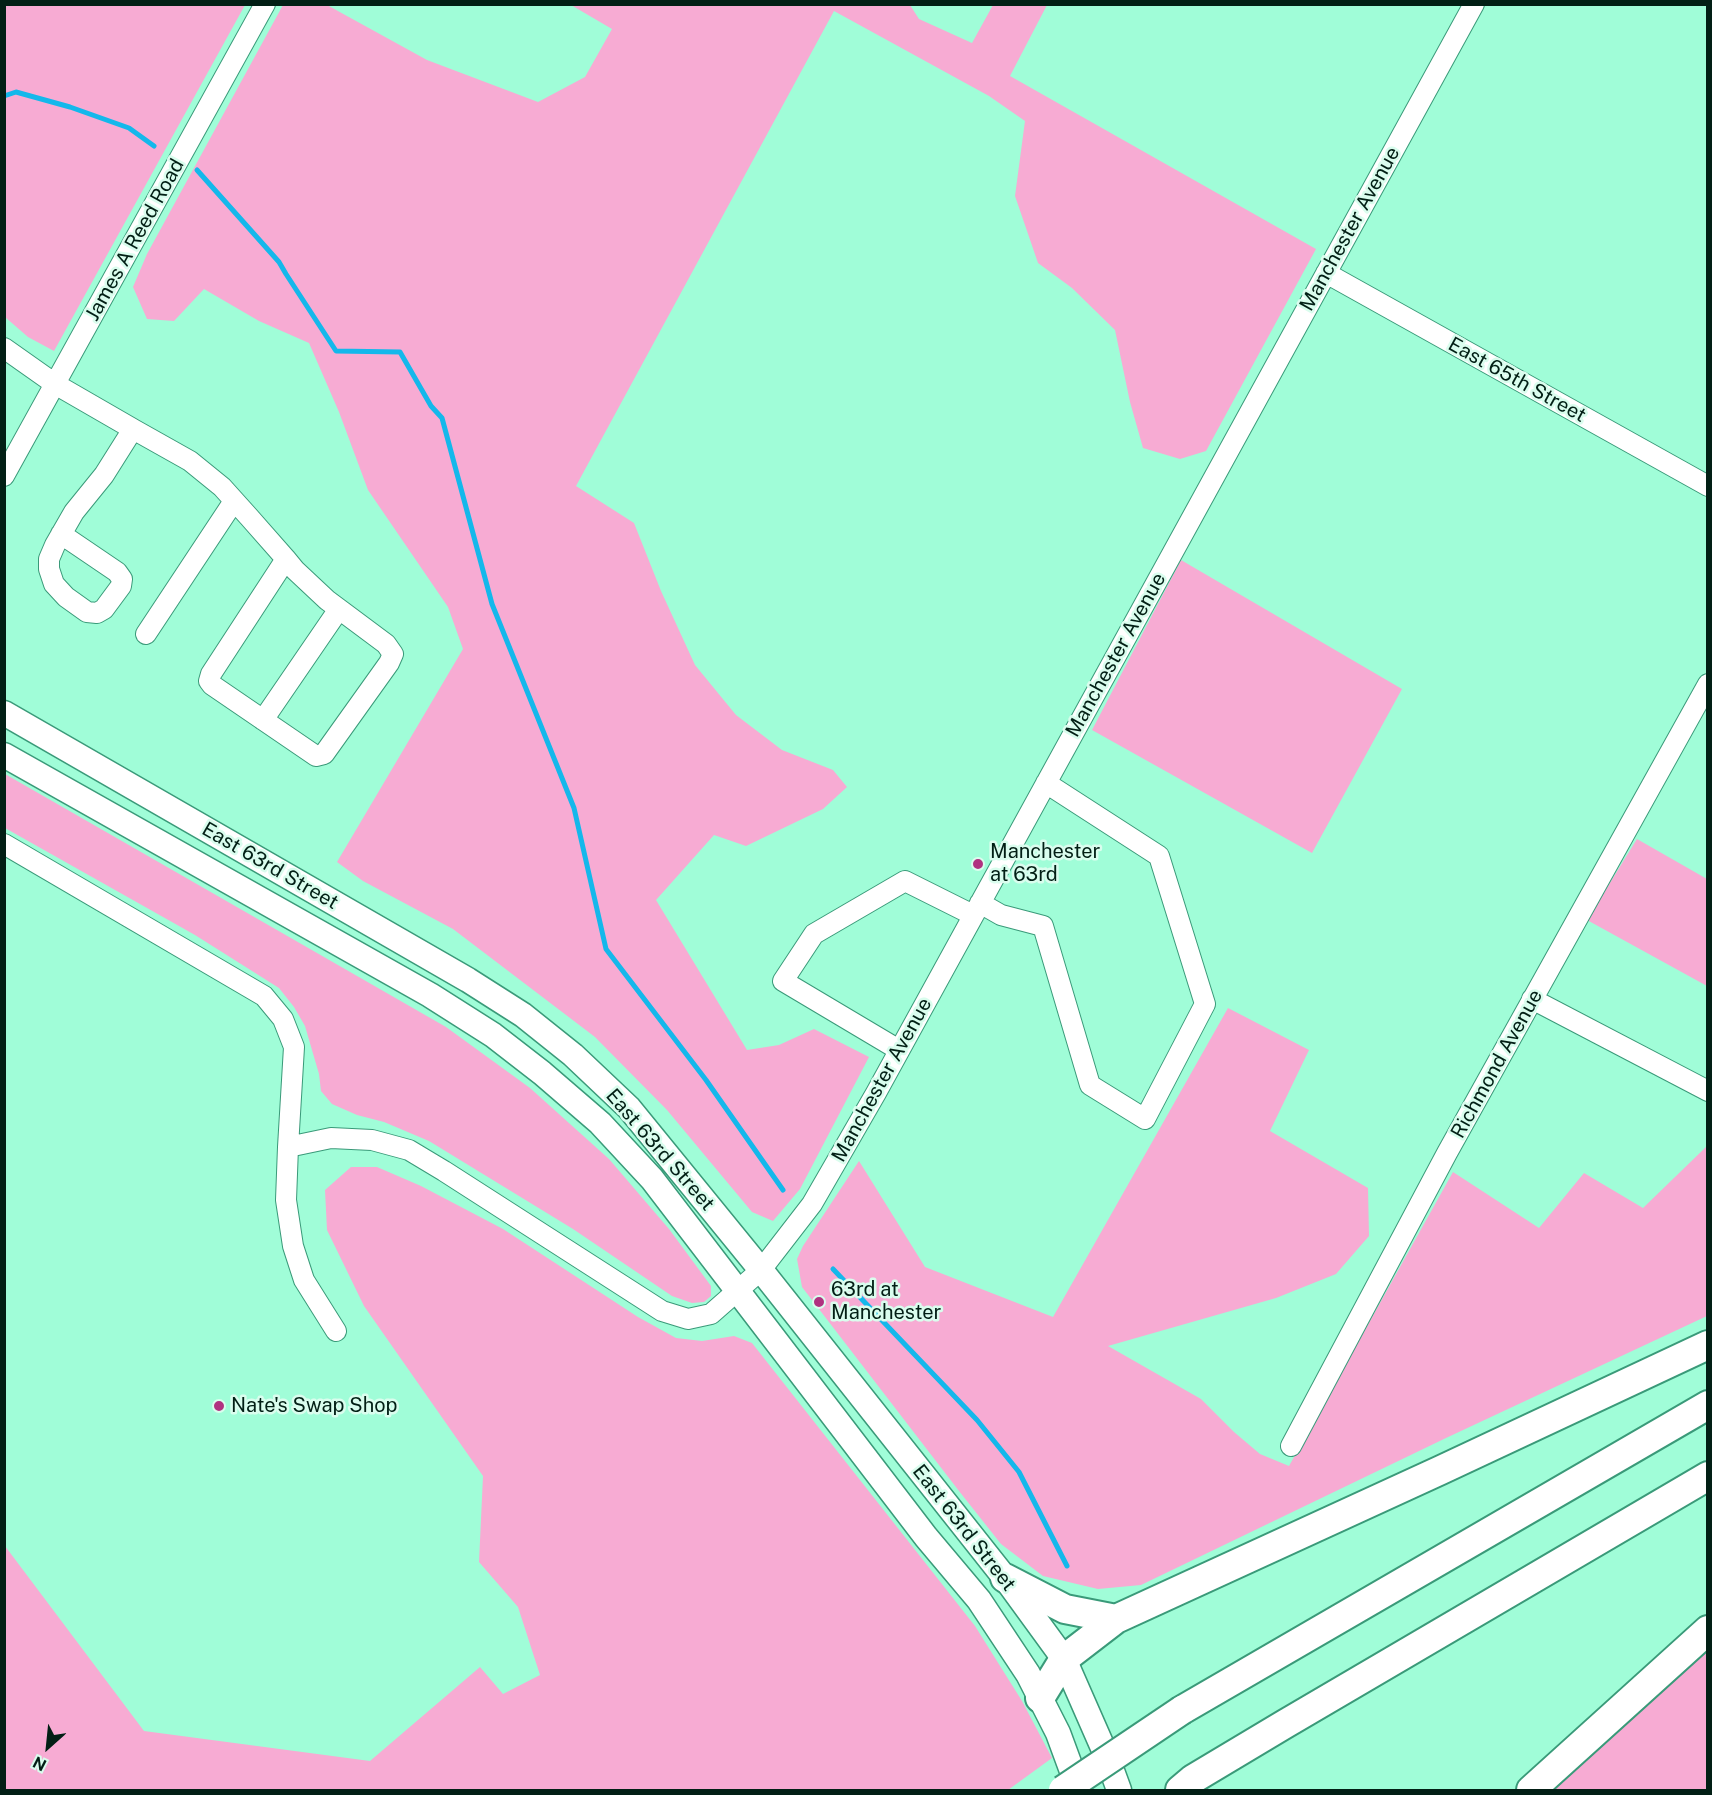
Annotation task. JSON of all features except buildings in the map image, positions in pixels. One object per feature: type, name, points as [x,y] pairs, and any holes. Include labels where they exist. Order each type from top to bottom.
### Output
[{"type":"highway","points":[[1040,1698],[1064,1659],[1116,1619],[1707,1345]]},
{"type":"highway","points":[[1063,1791],[1182,1710],[1707,1405]]},
{"type":"highway","points":[[1187,1785],[1707,1476]]},
{"type":"highway","points":[[1005,1578],[1065,1609],[1116,1619]]},
{"type":"highway","points":[[1531,1791],[1707,1630]]},
{"type":"main road","name":"East 63rd Street","points":[[4,713],[468,980],[522,1015],[573,1055],[629,1108],[761,1270],[1005,1578],[1064,1659],[1107,1757],[1119,1791]]},
{"type":"main road","name":"East 63rd Street","points":[[4,755],[430,995],[493,1035],[600,1123],[652,1179],[926,1537],[979,1600],[1028,1674],[1058,1733],[1079,1791]]},
{"type":"street","name":"James A Reed Road","points":[[4,476],[265,4]]},
{"type":"street","name":"Manchester Avenue","points":[[288,1147],[341,1138],[372,1140],[409,1150],[662,1311],[688,1319],[711,1314],[761,1270],[812,1204],[899,1050],[1474,4]]},
{"type":"street","name":"East 65th Street","points":[[1326,273],[1707,486]]},
{"type":"street","points":[[4,348],[55,384],[190,461],[222,487],[286,560],[327,600],[386,644],[393,654],[389,663],[324,754],[316,756],[209,681],[211,674],[286,560]]},
{"type":"street","points":[[62,534],[74,512],[104,475],[133,429]]},
{"type":"street","points":[[146,634],[234,501]]},
{"type":"street","points":[[262,720],[339,609]]},
{"type":"street","name":"Richmond Avenue","points":[[1291,1446],[1447,1153],[1707,684]]},
{"type":"street","points":[[899,1050],[783,981],[814,934],[905,881],[976,909],[1043,926],[1090,1085],[1145,1119],[1205,1005],[1159,856],[1046,783]]},
{"type":"street","points":[[4,844],[264,996],[283,1019],[294,1047],[286,1200],[293,1246],[304,1280],[336,1331]]},
{"type":"street","points":[[1533,999],[1707,1091]]},
{"type":"shaded area","points":[[5,4],[245,5],[54,351],[28,337],[5,317]]},
{"type":"shaded area","points":[[283,5],[327,5],[427,60],[538,102],[585,77],[612,29],[571,5],[910,5],[919,19],[972,43],[993,5],[1047,5],[1010,76],[1316,249],[1206,451],[1180,459],[1143,448],[1130,402],[1115,330],[1072,288],[1038,263],[1015,196],[1025,121],[989,96],[834,11],[576,486],[634,523],[661,591],[695,665],[736,715],[782,750],[833,770],[847,787],[823,809],[746,846],[714,835],[656,900],[747,1050],[779,1045],[814,1029],[869,1057],[800,1189],[773,1221],[752,1212],[667,1110],[595,1037],[453,929],[363,881],[337,862],[463,649],[448,607],[368,490],[339,412],[309,343],[259,321],[204,289],[174,321],[147,319],[133,287],[147,254]]},
{"type":"shaded area","points":[[1181,560],[1402,689],[1312,853],[1092,730]]},
{"type":"shaded area","points":[[5,774],[446,1027],[530,1088],[609,1159],[669,1229],[711,1286],[711,1296],[704,1302],[692,1303],[672,1296],[573,1229],[429,1141],[332,1104],[321,1091],[319,1074],[305,1026],[279,988],[195,935],[5,828]]},
{"type":"shaded area","points":[[1637,839],[1707,879],[1707,986],[1587,920]]},
{"type":"shaded area","points":[[1228,1008],[1309,1050],[1270,1131],[1368,1188],[1369,1236],[1336,1274],[1276,1298],[1108,1346],[1201,1399],[1260,1454],[1289,1466],[1453,1172],[1539,1228],[1584,1173],[1643,1208],[1707,1146],[1707,1316],[1446,1438],[1141,1585],[1098,1589],[1043,1576],[1001,1544],[959,1491],[802,1287],[797,1259],[803,1246],[859,1161],[925,1267],[1053,1317]]},
{"type":"shaded area","points":[[351,1167],[377,1167],[421,1186],[503,1229],[638,1317],[676,1338],[702,1341],[734,1336],[752,1343],[975,1626],[1022,1701],[1052,1758],[1008,1790],[5,1790],[5,1546],[144,1731],[370,1761],[480,1667],[503,1694],[540,1675],[518,1607],[479,1562],[483,1476],[364,1306],[327,1230],[325,1190]]},
{"type":"shaded area","points":[[1707,1644],[1707,1790],[1549,1790]]},
{"type":"waterway","points":[[4,96],[16,92],[70,107],[129,128],[154,146]]},
{"type":"waterway","points":[[197,170],[279,262],[336,351],[400,352],[431,406],[442,418],[492,604],[574,808],[606,949],[706,1080],[783,1190]]},
{"type":"waterway","points":[[833,1269],[977,1420],[1019,1472],[1067,1566]]},
{"type":"place","name":"Manchester at 63rd","points":[[978,864]]},
{"type":"place","name":"63rd at Manchester","points":[[819,1302]]},
{"type":"place","name":"Nate's Swap Shop","points":[[219,1406]]}]
